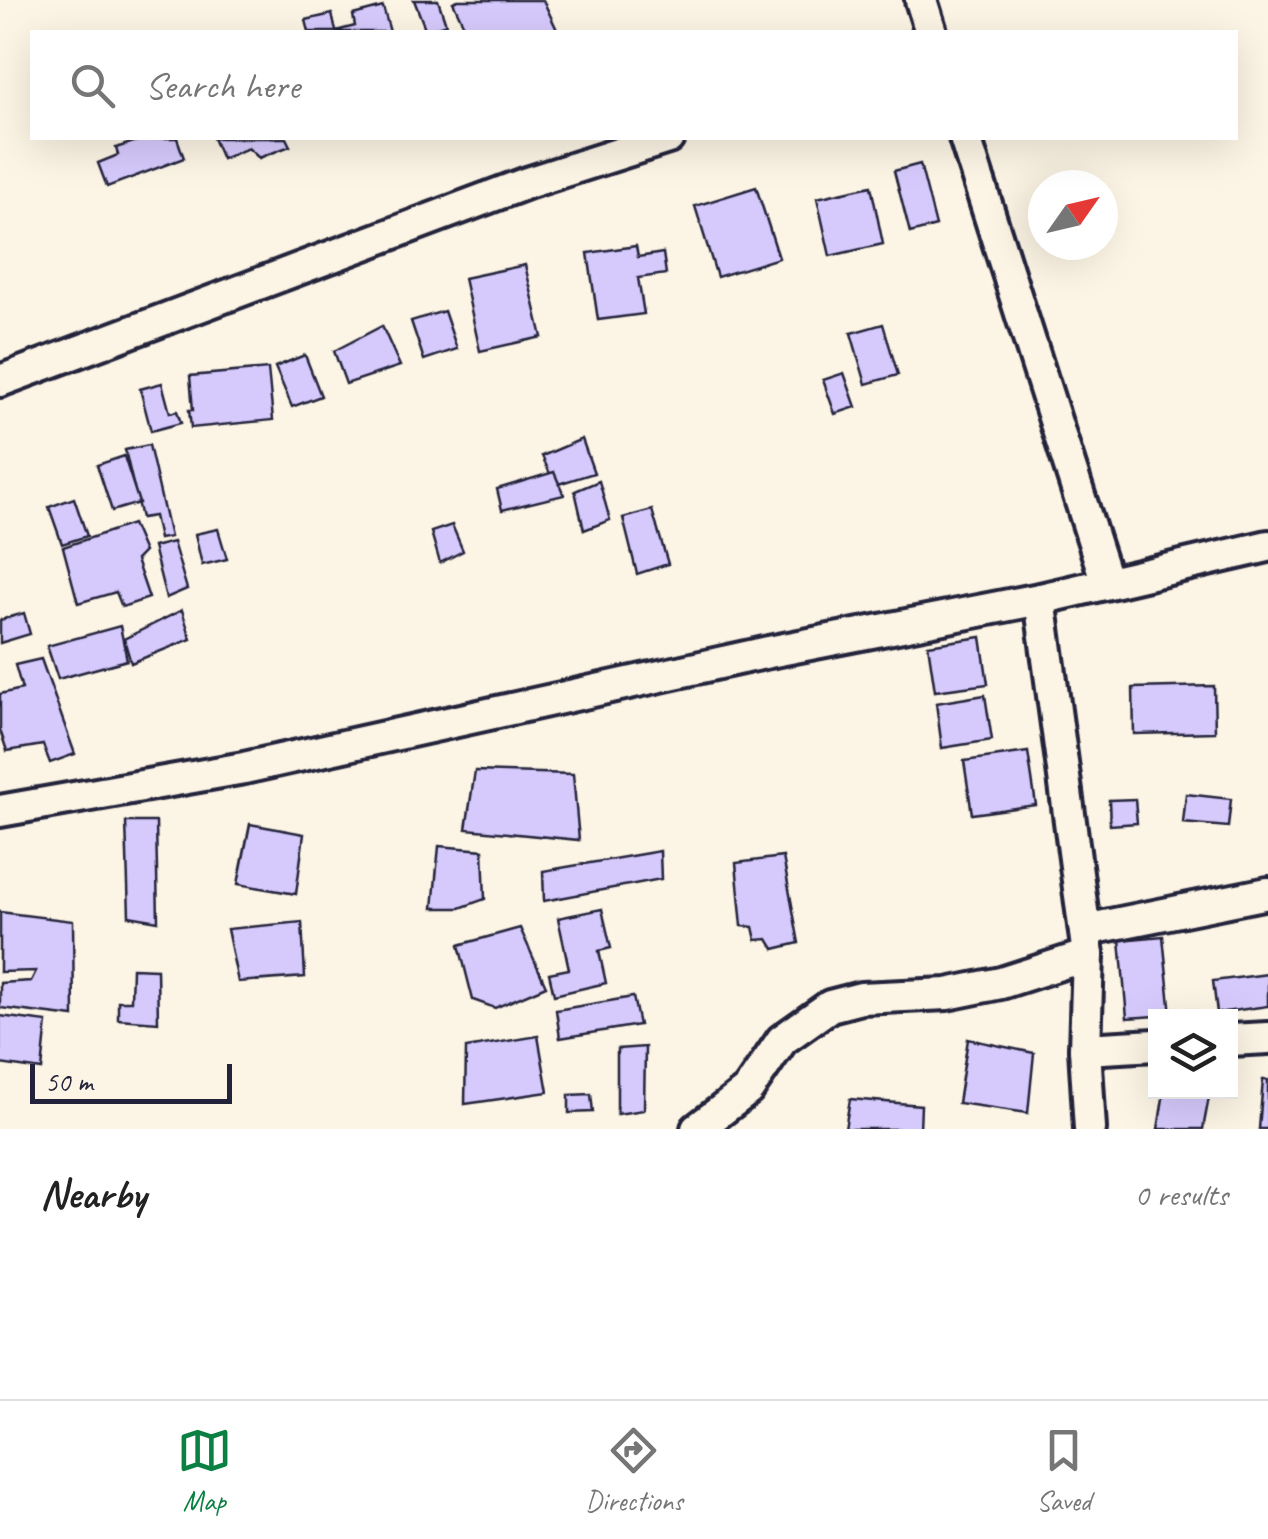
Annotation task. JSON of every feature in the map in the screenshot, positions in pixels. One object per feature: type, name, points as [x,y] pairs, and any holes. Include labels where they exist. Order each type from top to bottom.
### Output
[{"type":"street","points":[[921,0],[931,30]]},
{"type":"street","points":[[0,381],[527,182],[662,140]]},
{"type":"street","points":[[966,140],[1107,583]]},
{"type":"street","points":[[0,811],[244,768],[769,652],[1040,599],[1268,546]]},
{"type":"street","points":[[1040,599],[1086,943],[1085,1049],[1090,1129]]},
{"type":"street","points":[[697,1129],[748,1090],[782,1040],[830,1006],[861,998],[947,994],[1001,983],[1086,943],[1268,892]]},
{"type":"street","points":[[1238,1040],[1268,1038]]},
{"type":"street","points":[[1085,1049],[1148,1045]]},
{"type":"building","points":[[414,0],[438,0],[446,24],[426,30]]},
{"type":"building","points":[[543,0],[557,30],[466,30],[453,2]]},
{"type":"building","points":[[383,7],[389,30],[340,30],[355,26],[353,15]]},
{"type":"building","points":[[332,14],[336,30],[308,30],[306,20]]},
{"type":"building","points":[[139,140],[178,140],[184,158],[107,187],[98,163],[118,155],[116,148]]},
{"type":"building","points":[[214,140],[287,140],[290,146],[259,158],[248,148],[222,159]]},
{"type":"building","points":[[920,164],[936,226],[910,233],[894,171]]},
{"type":"building","points":[[871,186],[883,244],[830,256],[817,198]]},
{"type":"building","points":[[756,187],[779,258],[717,277],[695,206]]},
{"type":"building","points":[[636,246],[638,257],[663,253],[666,274],[638,278],[644,314],[598,320],[588,253]]},
{"type":"building","points":[[525,265],[542,337],[480,351],[464,278]]},
{"type":"building","points":[[444,311],[457,349],[424,360],[411,321]]},
{"type":"building","points":[[883,324],[898,375],[866,384],[851,333]]},
{"type":"building","points":[[382,326],[400,366],[346,384],[334,351]]},
{"type":"building","points":[[305,355],[321,396],[292,407],[275,367]]},
{"type":"building","points":[[268,369],[273,420],[191,428],[190,376]]},
{"type":"building","points":[[844,373],[856,407],[835,414],[823,380]]},
{"type":"building","points":[[162,383],[170,413],[177,411],[181,423],[151,431],[140,389]]},
{"type":"building","points":[[582,439],[594,473],[555,485],[542,456]]},
{"type":"building","points":[[149,445],[170,537],[159,539],[154,516],[141,518],[125,450]]},
{"type":"building","points":[[124,456],[139,503],[112,511],[97,465]]},
{"type":"building","points":[[554,472],[564,495],[502,510],[497,489]]},
{"type":"building","points":[[599,481],[610,520],[584,530],[575,491]]},
{"type":"building","points":[[74,498],[87,536],[62,544],[49,507]]},
{"type":"building","points":[[652,510],[668,564],[637,574],[623,518]]},
{"type":"building","points":[[132,524],[144,552],[136,560],[149,598],[122,607],[116,592],[78,603],[63,547]]},
{"type":"building","points":[[452,525],[463,551],[440,563],[431,532]]},
{"type":"building","points":[[218,529],[227,559],[202,565],[195,534]]},
{"type":"building","points":[[173,542],[187,589],[166,598],[153,547]]},
{"type":"building","points":[[182,610],[191,639],[131,663],[124,639]]},
{"type":"building","points":[[24,613],[30,634],[0,643],[0,620]]},
{"type":"building","points":[[120,626],[127,660],[58,679],[47,646]]},
{"type":"building","points":[[981,637],[988,684],[935,691],[928,645]]},
{"type":"building","points":[[41,659],[75,754],[50,763],[43,745],[7,751],[0,730],[0,694],[22,689],[15,665]]},
{"type":"building","points":[[1214,686],[1215,732],[1134,734],[1133,688]]},
{"type":"building","points":[[985,695],[992,740],[942,748],[936,703]]},
{"type":"building","points":[[1028,752],[1036,805],[972,814],[964,761]]},
{"type":"building","points":[[475,771],[573,774],[579,840],[466,829]]},
{"type":"building","points":[[1186,794],[1231,799],[1228,827],[1183,823]]},
{"type":"building","points":[[1135,799],[1137,823],[1110,825],[1109,800]]},
{"type":"building","points":[[126,822],[156,822],[158,921],[129,916]]},
{"type":"building","points":[[250,824],[304,834],[296,894],[238,884]]},
{"type":"building","points":[[439,846],[483,850],[485,899],[460,908],[433,908]]},
{"type":"building","points":[[660,851],[661,879],[544,901],[543,871]]},
{"type":"building","points":[[783,857],[799,943],[774,949],[768,939],[756,940],[753,927],[742,926],[736,863]]},
{"type":"building","points":[[602,909],[611,948],[599,951],[606,983],[554,995],[549,973],[569,969],[558,918]]},
{"type":"building","points":[[0,912],[73,921],[74,1017],[0,1008],[0,983],[31,981],[36,971],[0,972]]},
{"type":"building","points":[[302,922],[305,977],[238,982],[227,929]]},
{"type":"building","points":[[520,928],[546,986],[495,1008],[473,1000],[459,945]]},
{"type":"building","points":[[1163,936],[1170,1009],[1148,1009],[1148,1017],[1127,1018],[1120,940]]},
{"type":"building","points":[[132,968],[157,969],[158,1022],[118,1019],[118,1001],[131,1001]]},
{"type":"building","points":[[1268,974],[1268,1006],[1216,1009],[1213,981]]},
{"type":"building","points":[[633,997],[639,1025],[560,1038],[556,1010]]},
{"type":"building","points":[[0,1016],[47,1022],[42,1070],[0,1064]]},
{"type":"building","points":[[538,1036],[548,1092],[465,1104],[466,1048]]},
{"type":"building","points":[[968,1039],[1034,1053],[1028,1113],[958,1103]]},
{"type":"building","points":[[645,1047],[644,1110],[617,1114],[617,1049]]},
{"type":"building","points":[[1263,1080],[1268,1080],[1268,1129],[1259,1129]]},
{"type":"building","points":[[591,1094],[593,1112],[569,1113],[569,1095]]},
{"type":"building","points":[[850,1099],[921,1105],[920,1129],[845,1129]]},
{"type":"building","points":[[1163,1099],[1209,1099],[1203,1129],[1158,1129]]}]
